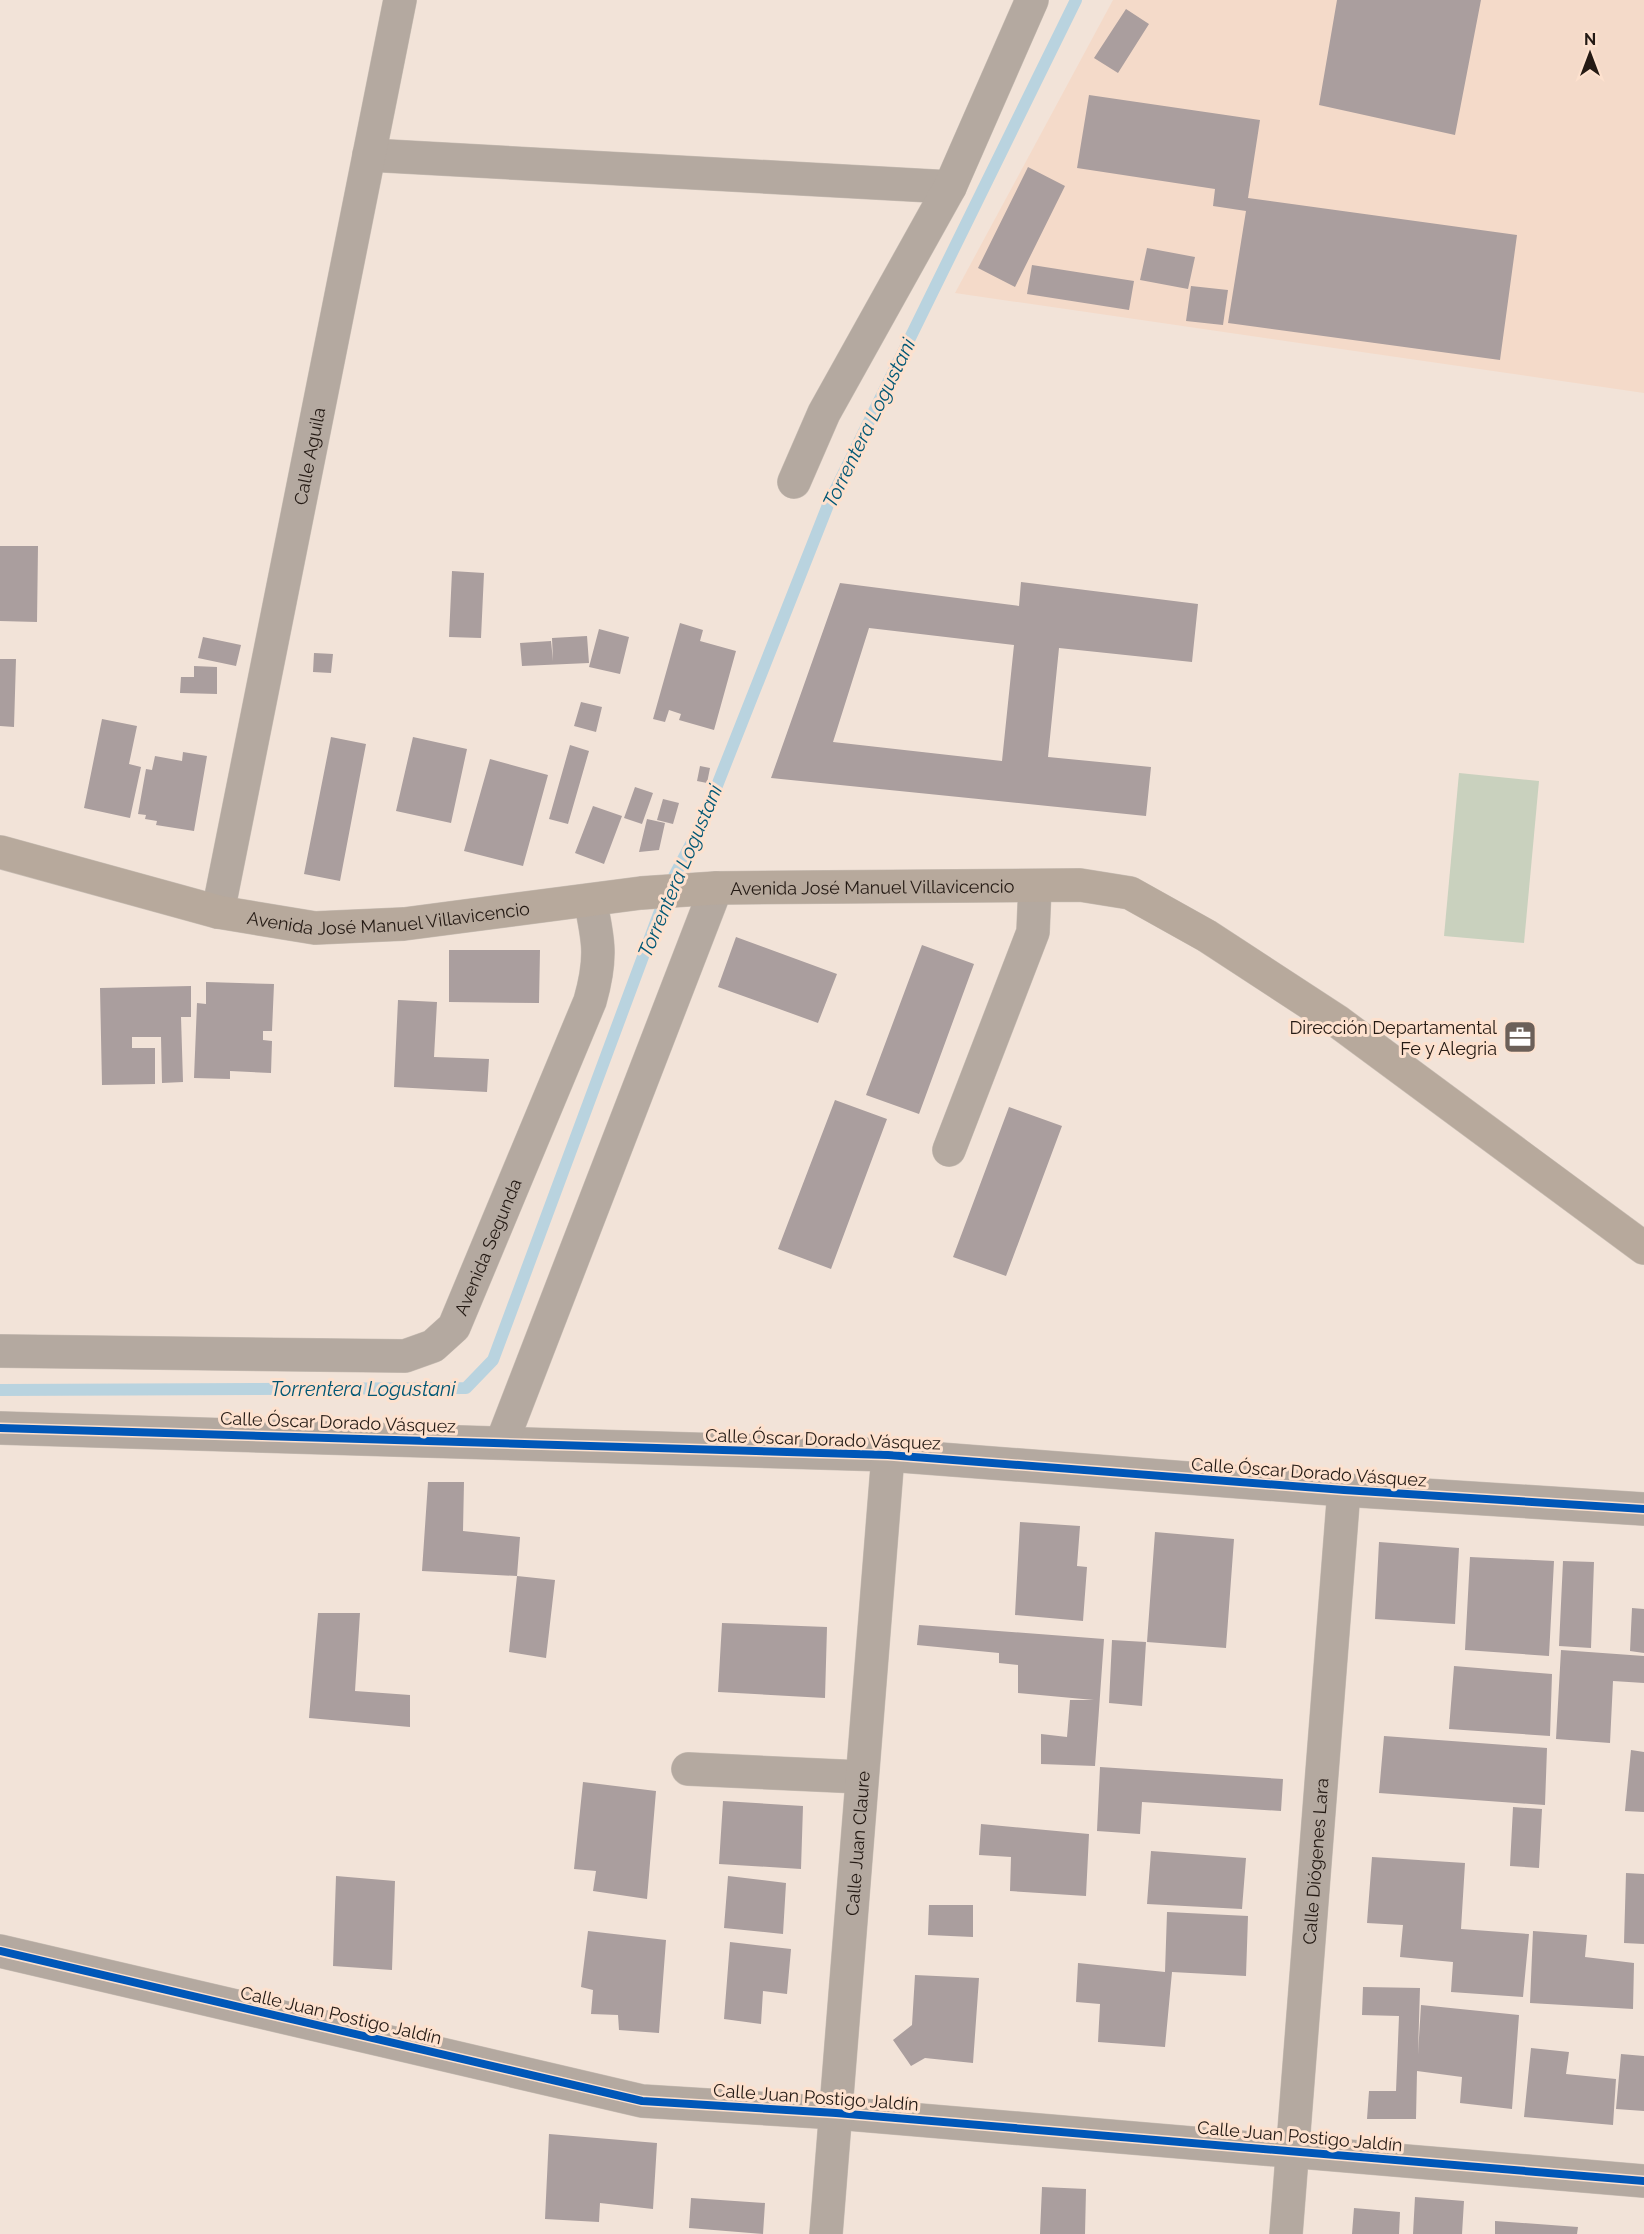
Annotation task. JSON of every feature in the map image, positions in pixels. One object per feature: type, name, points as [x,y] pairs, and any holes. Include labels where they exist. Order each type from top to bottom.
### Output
[{"type":"main road","name":"Avenida José Manuel Villavicencio","points":[[0,852],[218,912],[315,928],[404,924],[641,893],[701,889],[1080,885],[1130,893],[1163,910],[1337,1021],[1644,1248]]},
{"type":"street","name":"Calle Aguila","points":[[218,912],[400,0]]},
{"type":"street","points":[[794,482],[824,413],[950,187],[1032,0]]},
{"type":"street","points":[[369,155],[950,187]]},
{"type":"street","points":[[949,1150],[1034,932],[1035,886]]},
{"type":"street","points":[[502,1442],[701,889]]},
{"type":"street","name":"Avenida Segunda","points":[[0,1351],[405,1356],[433,1346],[454,1327],[590,1000],[598,973],[600,944],[590,900]]},
{"type":"street","name":"Calle Óscar Dorado Vásquez","points":[[0,1428],[888,1455],[1344,1490],[1644,1509]]},
{"type":"street","name":"Calle Juan Claure","points":[[826,2234],[888,1455]]},
{"type":"street","name":"Calle Diógenes Lara","points":[[1286,2234],[1344,1490]]},
{"type":"street","points":[[688,1769],[861,1777]]},
{"type":"street","name":"Calle Juan Postigo Jaldín","points":[[0,1951],[642,2101],[836,2113],[1644,2181]]},
{"type":"shaded area","points":[[1113,0],[1644,0],[1644,393],[955,293]]},
{"type":"green space","points":[[1459,773],[1539,781],[1524,943],[1444,936]]},
{"type":"building","points":[[1337,0],[1481,0],[1455,135],[1319,105]]},
{"type":"building","points":[[1126,9],[1149,24],[1118,73],[1094,58]]},
{"type":"building","points":[[1089,95],[1260,120],[1248,198],[1517,235],[1500,360],[1228,323],[1246,211],[1213,206],[1215,189],[1077,168]]},
{"type":"building","points":[[1028,167],[1065,186],[1015,287],[978,268]]},
{"type":"building","points":[[1147,248],[1195,257],[1188,289],[1140,280]]},
{"type":"building","points":[[1032,265],[1134,281],[1129,310],[1027,294]]},
{"type":"building","points":[[1191,286],[1228,290],[1223,325],[1186,321]]},
{"type":"building","points":[[0,546],[38,546],[37,622],[0,621]]},
{"type":"building","points":[[452,571],[484,573],[481,638],[449,637]]},
{"type":"building","points":[[1021,582],[1198,604],[1192,662],[1059,648],[1048,757],[1151,767],[1146,816],[771,778],[840,583],[1019,606]],"holes":[[[869,628],[1014,645],[1002,761],[833,742]]]},
{"type":"building","points":[[680,623],[703,630],[700,641],[736,651],[714,730],[679,720],[681,714],[669,710],[665,722],[653,719]]},
{"type":"building","points":[[599,629],[629,637],[620,674],[589,667]]},
{"type":"building","points":[[587,636],[589,663],[522,666],[520,643],[551,641],[553,661],[552,638]]},
{"type":"building","points":[[203,637],[241,645],[236,666],[198,658]]},
{"type":"building","points":[[314,653],[333,654],[331,673],[313,672]]},
{"type":"building","points":[[0,659],[16,659],[14,727],[0,726]]},
{"type":"building","points":[[194,666],[217,667],[217,694],[180,693],[181,677],[194,677]]},
{"type":"building","points":[[581,702],[602,707],[596,732],[574,726]]},
{"type":"building","points":[[102,719],[137,726],[129,764],[141,767],[130,818],[84,808]]},
{"type":"building","points":[[331,737],[366,744],[340,881],[304,874]]},
{"type":"building","points":[[413,737],[467,749],[451,823],[396,811]]},
{"type":"building","points":[[570,745],[589,751],[568,824],[549,819]]},
{"type":"building","points":[[183,752],[207,756],[194,831],[156,825],[157,821],[145,819],[146,815],[138,814],[146,769],[152,770],[155,756],[182,761]]},
{"type":"building","points":[[490,759],[548,775],[523,866],[464,851]]},
{"type":"building","points":[[700,766],[710,768],[707,783],[697,781]]},
{"type":"building","points":[[635,787],[653,793],[642,824],[624,818]]},
{"type":"building","points":[[663,799],[679,803],[673,824],[657,820]]},
{"type":"building","points":[[593,806],[622,816],[604,864],[575,853]]},
{"type":"building","points":[[647,819],[665,823],[659,850],[639,852]]},
{"type":"building","points":[[736,937],[837,974],[818,1023],[718,987]]},
{"type":"building","points":[[922,945],[974,964],[919,1114],[866,1095]]},
{"type":"building","points":[[449,950],[540,950],[539,1003],[449,1002]]},
{"type":"building","points":[[206,982],[274,984],[272,1031],[263,1031],[263,1040],[272,1041],[271,1073],[230,1071],[230,1079],[194,1078],[197,1003],[206,1004]]},
{"type":"building","points":[[191,986],[191,1017],[181,1017],[183,1082],[162,1083],[161,1037],[132,1037],[132,1048],[155,1048],[155,1084],[102,1085],[100,988]]},
{"type":"building","points":[[398,1000],[437,1002],[434,1057],[489,1059],[487,1092],[394,1087]]},
{"type":"building","points":[[835,1100],[887,1119],[831,1269],[778,1249]]},
{"type":"building","points":[[1009,1107],[1062,1126],[1006,1276],[953,1257]]},
{"type":"building","points":[[428,1482],[464,1482],[463,1531],[520,1537],[517,1576],[422,1571]]},
{"type":"building","points":[[1020,1522],[1080,1526],[1077,1566],[1087,1567],[1083,1621],[1015,1615]]},
{"type":"building","points":[[1155,1532],[1234,1539],[1226,1648],[1147,1642]]},
{"type":"building","points":[[1379,1542],[1459,1548],[1455,1624],[1375,1619]]},
{"type":"building","points":[[1470,1557],[1554,1561],[1549,1656],[1465,1650]]},
{"type":"building","points":[[1563,1561],[1594,1562],[1591,1648],[1559,1646]]},
{"type":"building","points":[[517,1576],[555,1580],[546,1658],[509,1652]]},
{"type":"building","points":[[1632,1608],[1644,1609],[1644,1653],[1630,1651]]},
{"type":"building","points":[[318,1613],[360,1613],[355,1691],[410,1695],[410,1727],[309,1718]]},
{"type":"building","points":[[722,1623],[827,1627],[825,1698],[718,1692]]},
{"type":"building","points":[[919,1625],[1104,1639],[1095,1766],[1041,1764],[1041,1734],[1067,1737],[1070,1700],[1094,1700],[1018,1693],[1018,1665],[999,1663],[999,1653],[917,1645]]},
{"type":"building","points":[[1112,1640],[1146,1642],[1142,1706],[1109,1703]]},
{"type":"building","points":[[1561,1650],[1644,1656],[1644,1683],[1613,1681],[1610,1743],[1556,1739]]},
{"type":"building","points":[[1454,1666],[1552,1674],[1550,1736],[1449,1729]]},
{"type":"building","points":[[1384,1736],[1547,1748],[1545,1805],[1379,1793]]},
{"type":"building","points":[[1631,1750],[1644,1752],[1644,1812],[1625,1811]]},
{"type":"building","points":[[1100,1767],[1283,1779],[1281,1811],[1142,1802],[1140,1834],[1097,1831]]},
{"type":"building","points":[[583,1782],[656,1791],[647,1899],[593,1891],[596,1871],[574,1869]]},
{"type":"building","points":[[723,1801],[803,1806],[801,1869],[719,1864]]},
{"type":"building","points":[[1513,1807],[1542,1809],[1539,1868],[1510,1866]]},
{"type":"building","points":[[981,1824],[1089,1834],[1086,1896],[1010,1891],[1011,1857],[979,1855]]},
{"type":"building","points":[[1151,1851],[1246,1858],[1242,1909],[1147,1904]]},
{"type":"building","points":[[1372,1857],[1465,1863],[1461,1929],[1529,1934],[1523,1997],[1451,1992],[1453,1962],[1400,1957],[1403,1925],[1367,1923]]},
{"type":"building","points":[[1626,1873],[1644,1874],[1644,1944],[1624,1943]]},
{"type":"building","points":[[336,1876],[395,1881],[392,1970],[333,1966]]},
{"type":"building","points":[[728,1876],[786,1883],[783,1934],[724,1928]]},
{"type":"building","points":[[929,1905],[973,1905],[973,1937],[928,1935]]},
{"type":"building","points":[[1167,1912],[1248,1916],[1246,1976],[1172,1972],[1165,2047],[1098,2042],[1100,2004],[1076,2002],[1078,1963],[1165,1972]]},
{"type":"building","points":[[588,1931],[666,1940],[659,2033],[619,2030],[618,2015],[591,2014],[593,1990],[581,1987]]},
{"type":"building","points":[[1533,1931],[1587,1935],[1585,1957],[1634,1963],[1633,2009],[1530,2003]]},
{"type":"building","points":[[730,1942],[791,1949],[787,1994],[763,1991],[761,2024],[724,2019]]},
{"type":"building","points":[[915,1975],[979,1978],[973,2063],[925,2058],[911,2066],[893,2040],[912,2025]]},
{"type":"building","points":[[1363,1987],[1420,1988],[1418,2054],[1421,2005],[1519,2015],[1512,2109],[1460,2103],[1462,2077],[1417,2071],[1416,2119],[1367,2119],[1369,2091],[1396,2091],[1399,2016],[1362,2015]]},
{"type":"building","points":[[1531,2048],[1569,2052],[1566,2074],[1616,2079],[1613,2125],[1524,2117]]},
{"type":"building","points":[[1621,2054],[1644,2056],[1644,2111],[1616,2109]]},
{"type":"building","points":[[549,2134],[657,2143],[653,2209],[600,2203],[599,2222],[545,2219]]},
{"type":"building","points":[[1042,2187],[1086,2189],[1085,2234],[1040,2234]]},
{"type":"building","points":[[1415,2197],[1464,2201],[1462,2234],[1413,2234]]},
{"type":"building","points":[[691,2198],[765,2203],[763,2234],[689,2228]]},
{"type":"building","points":[[1354,2208],[1400,2212],[1399,2234],[1352,2234]]},
{"type":"building","points":[[1495,2221],[1578,2227],[1577,2234],[1495,2234]]},
{"type":"waterway","name":"Torrentera Logustani","points":[[0,1390],[466,1388],[493,1360],[670,884],[703,821],[828,505],[1076,0]]},
{"type":"cycle path","points":[[0,1428],[888,1455],[1344,1490],[1644,1509]]},
{"type":"cycle path","points":[[0,1951],[642,2101],[836,2113],[1644,2181]]},
{"type":"place","name":"Dirección Departamental Fe y Alegria","points":[[1520,1037]]}]
